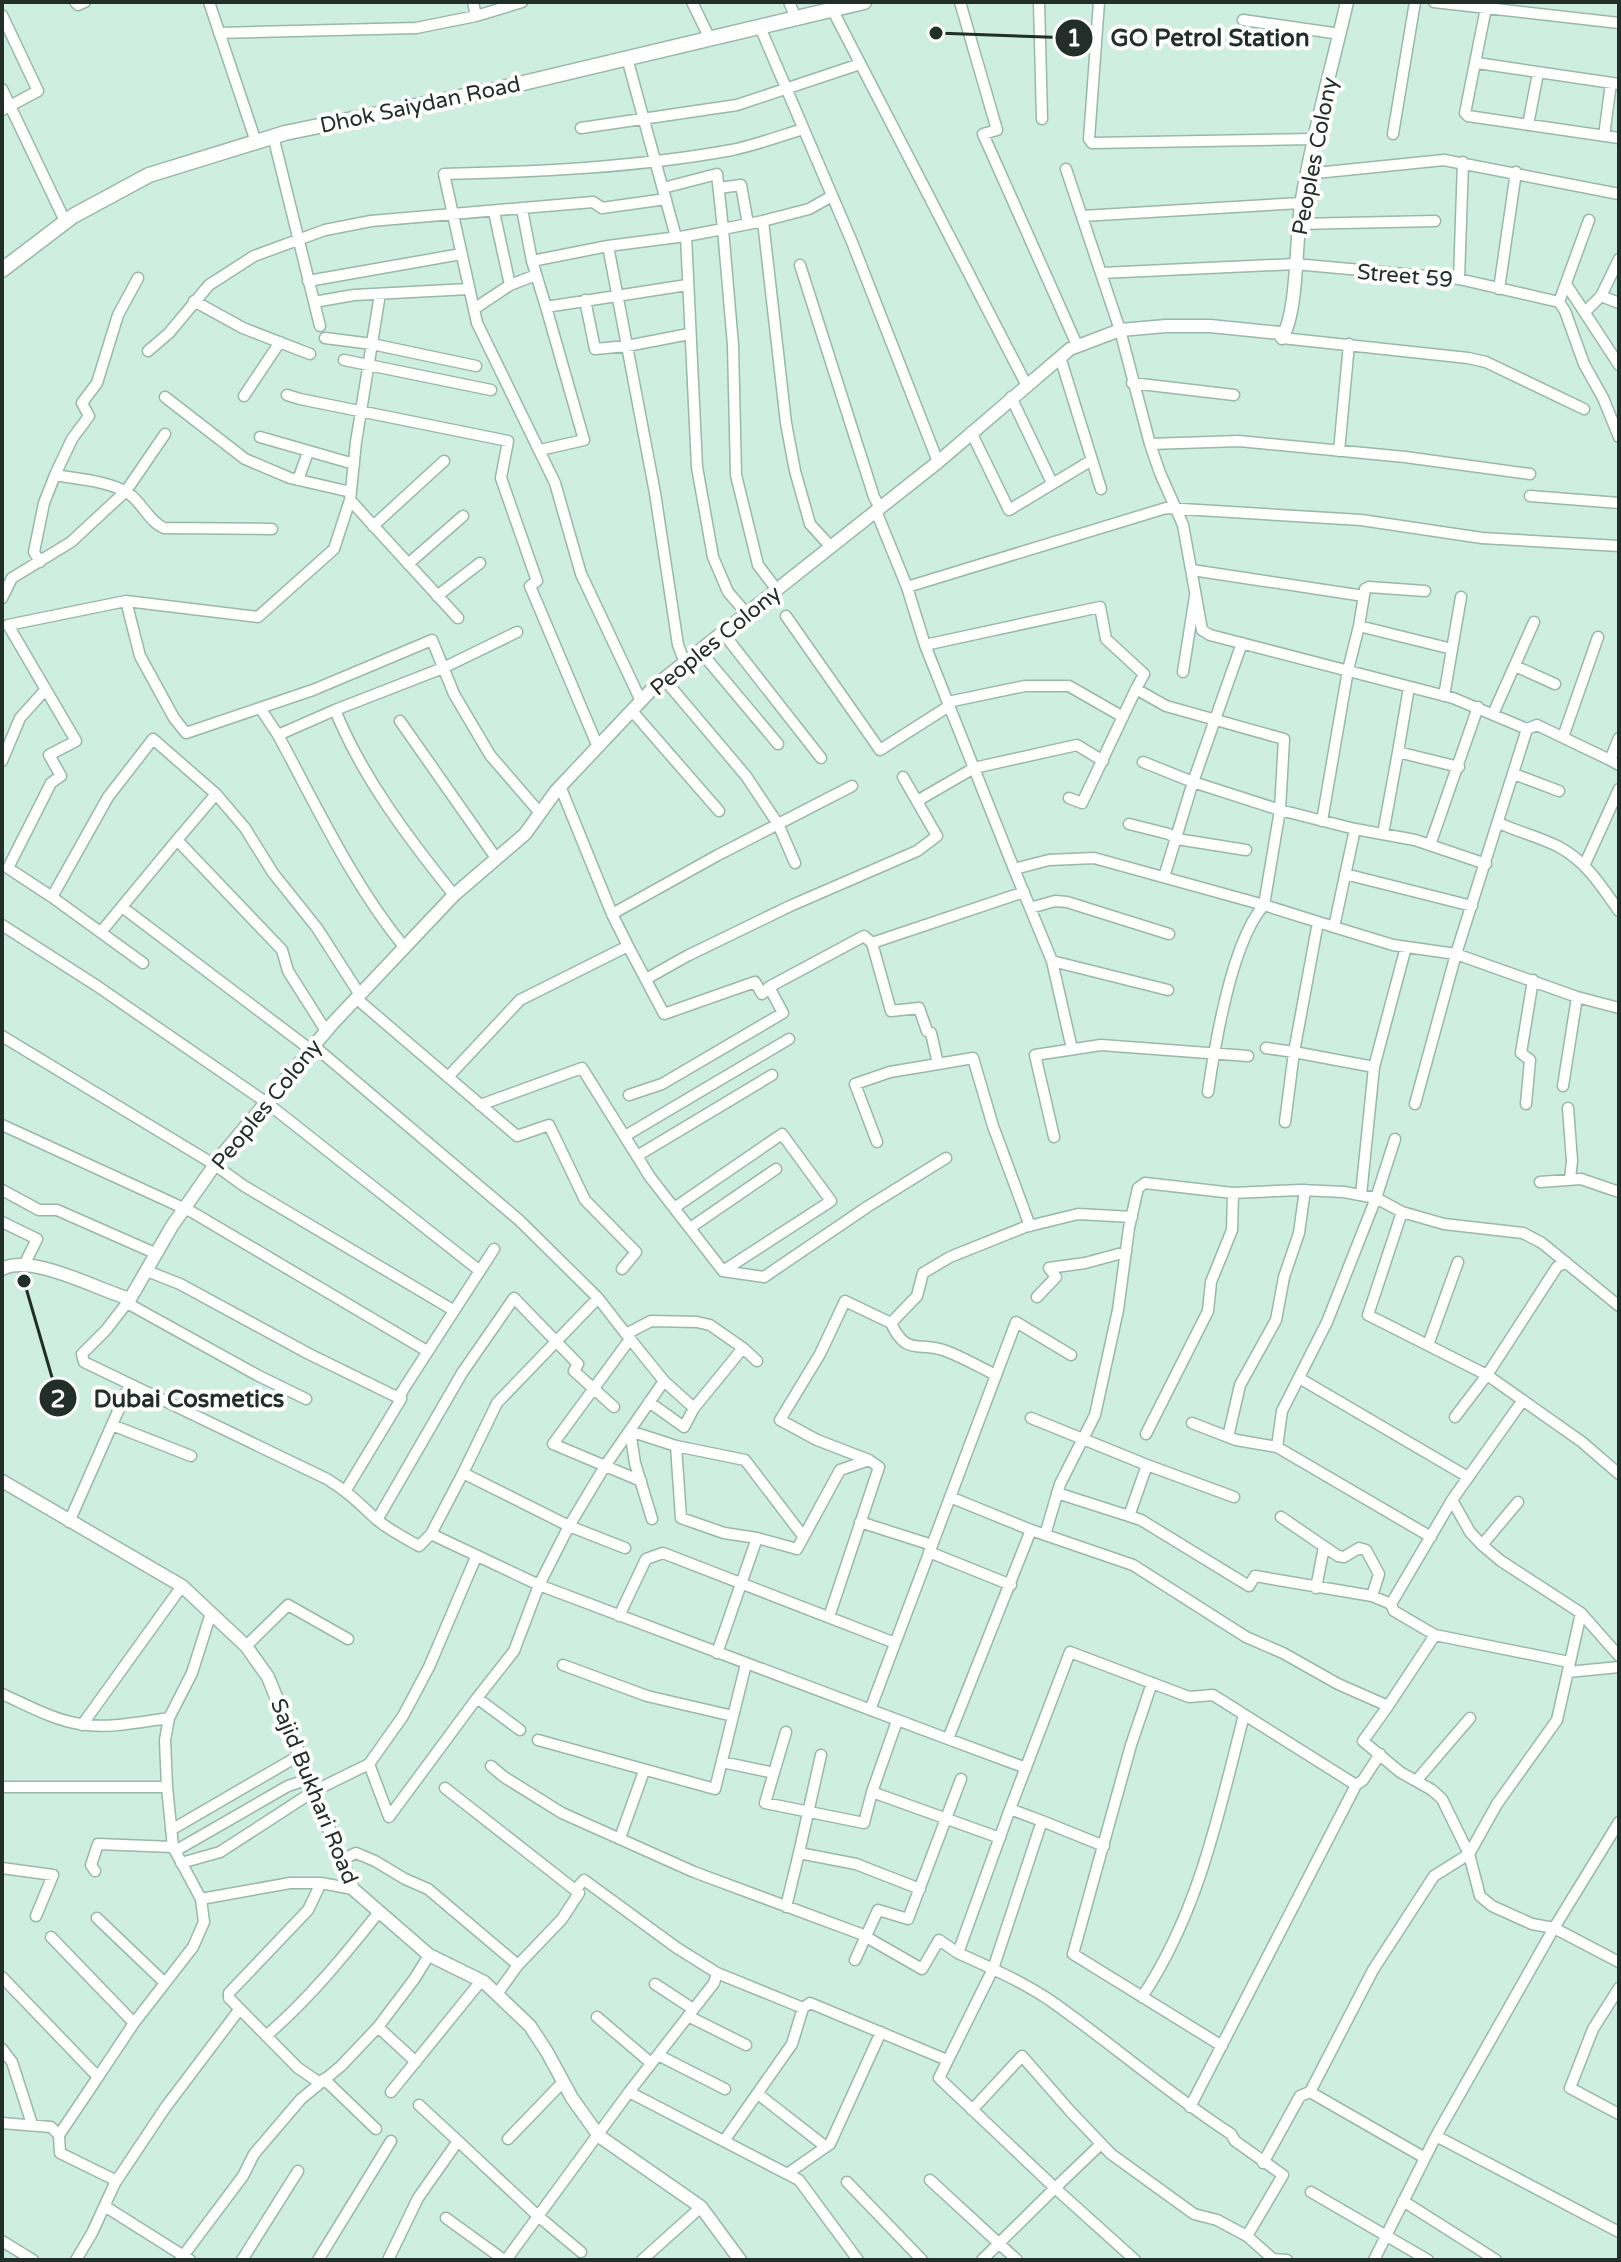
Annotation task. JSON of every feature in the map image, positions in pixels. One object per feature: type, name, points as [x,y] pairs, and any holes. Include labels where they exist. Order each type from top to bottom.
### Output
[{"type":"main road","name":"Dhok Saiydan Road","points":[[2,270],[65,221],[149,175],[273,136],[498,89],[864,2]]},
{"type":"street","points":[[75,2],[78,5],[85,2]]},
{"type":"street","points":[[209,2],[256,142]]},
{"type":"street","points":[[473,2],[476,16]]},
{"type":"street","points":[[219,33],[416,28],[476,16],[522,2]]},
{"type":"street","points":[[692,2],[710,39]]},
{"type":"street","points":[[789,2],[796,18]]},
{"type":"street","points":[[960,2],[997,130],[983,134],[1077,345]]},
{"type":"street","points":[[1039,2],[1042,119]]},
{"type":"street","points":[[1099,2],[1089,139],[1092,143],[1314,139]]},
{"type":"street","name":"Peoples Colony","points":[[1282,338],[1290,320],[1298,224],[1306,174],[1347,2]]},
{"type":"street","points":[[1393,134],[1415,2]]},
{"type":"street","points":[[1434,2],[1619,23]]},
{"type":"street","points":[[1486,8],[1465,113],[1468,116],[1619,138]]},
{"type":"street","points":[[832,9],[1026,384]]},
{"type":"street","points":[[2,15],[38,91],[6,108]]},
{"type":"street","points":[[1243,20],[1340,34]]},
{"type":"street","points":[[760,27],[832,196],[938,462]]},
{"type":"street","points":[[627,58],[664,193],[681,237],[687,285],[697,467],[713,557],[728,592],[747,614]]},
{"type":"street","points":[[1477,63],[1615,83],[1604,136]]},
{"type":"street","points":[[581,128],[737,105],[860,64]]},
{"type":"street","points":[[1528,125],[1538,73]]},
{"type":"street","points":[[2,89],[6,108],[65,221]]},
{"type":"street","points":[[719,811],[636,706],[581,574],[555,483],[477,323],[444,174],[529,172],[655,160],[735,149],[803,129]]},
{"type":"street","points":[[273,136],[320,326]]},
{"type":"street","points":[[1306,174],[1417,161],[1463,162],[1619,194]]},
{"type":"street","points":[[1459,279],[1463,162]]},
{"type":"street","points":[[1066,169],[1120,330],[1150,444],[1178,510],[1202,630],[1210,635],[1444,696],[1527,729],[1537,725],[1614,762],[1619,738]]},
{"type":"street","points":[[1499,289],[1516,172]]},
{"type":"street","points":[[148,351],[169,333],[209,285],[254,256],[325,230],[371,221],[593,202],[602,208],[664,193],[717,174],[733,345],[736,475],[758,565],[777,590]]},
{"type":"street","points":[[719,188],[741,185],[748,224]]},
{"type":"street","points":[[532,261],[763,221],[809,209],[832,196]]},
{"type":"street","points":[[1082,216],[1301,203]]},
{"type":"street","points":[[522,209],[532,261],[584,440],[540,450]]},
{"type":"street","points":[[494,212],[510,285]]},
{"type":"street","points":[[1589,220],[1559,302],[1619,437]]},
{"type":"street","points":[[763,221],[786,423],[795,471],[810,524],[831,547]]},
{"type":"street","points":[[1298,224],[1435,221]]},
{"type":"street","points":[[608,246],[655,493],[678,645],[685,663]]},
{"type":"street","points":[[308,281],[461,254]]},
{"type":"street","points":[[1585,312],[1601,296],[1618,261]]},
{"type":"street","name":"Street 59","points":[[1101,273],[1295,264],[1459,279],[1559,302]]},
{"type":"street","points":[[800,265],[925,645],[1052,961],[1072,1049]]},
{"type":"street","points":[[474,309],[510,285],[536,275]]},
{"type":"street","points":[[40,562],[34,552],[44,503],[72,439],[89,416],[82,403],[97,383],[118,315],[138,278]]},
{"type":"street","points":[[1566,284],[1618,362]]},
{"type":"street","points":[[546,307],[687,285]]},
{"type":"street","points":[[314,302],[380,294],[469,289]]},
{"type":"street","points":[[143,963],[5,866],[51,783],[61,776],[49,755],[76,741],[5,626],[126,601],[258,617],[334,549],[350,496],[380,294]]},
{"type":"street","points":[[1601,296],[1619,303]]},
{"type":"street","points":[[585,300],[595,349],[689,334]]},
{"type":"street","points":[[194,301],[243,328],[310,354]]},
{"type":"street","name":"Peoples Colony","points":[[128,1301],[215,1165],[326,1031],[454,895],[525,834],[560,786],[664,679],[938,462],[1026,384],[1077,345],[1120,330],[1166,326],[1210,326],[1280,333],[1282,338]]},
{"type":"street","points":[[325,338],[372,344],[476,366]]},
{"type":"street","points":[[1282,338],[1455,355],[1486,362],[1584,409]]},
{"type":"street","points":[[244,396],[280,342]]},
{"type":"street","points":[[1339,451],[1349,344]]},
{"type":"street","points":[[1060,357],[1101,489]]},
{"type":"street","points":[[344,360],[491,390]]},
{"type":"street","points":[[1132,383],[1234,395]]},
{"type":"street","points":[[287,395],[508,441],[501,478],[537,581],[530,586],[598,747]]},
{"type":"street","points":[[165,397],[245,459],[350,496],[373,526],[458,618]]},
{"type":"street","points":[[1011,397],[1052,483]]},
{"type":"street","points":[[971,432],[1009,510],[1092,460]]},
{"type":"street","points":[[2,598],[12,578],[71,542],[126,491],[165,434]]},
{"type":"street","points":[[260,437],[354,464]]},
{"type":"street","points":[[1150,444],[1239,441],[1530,474]]},
{"type":"street","points":[[298,480],[308,452]]},
{"type":"street","points":[[373,526],[444,461]]},
{"type":"street","points":[[55,475],[126,491],[164,528],[272,529]]},
{"type":"street","points":[[1530,496],[1619,503]]},
{"type":"street","points":[[907,587],[1166,508],[1361,520],[1482,538],[1619,546]]},
{"type":"street","points":[[408,564],[463,516]]},
{"type":"street","points":[[437,596],[480,563]]},
{"type":"street","points":[[1192,570],[1364,596]]},
{"type":"street","points":[[1322,821],[1365,589],[1425,591]]},
{"type":"street","points":[[1183,672],[1196,590]]},
{"type":"street","points":[[1444,696],[1461,597]]},
{"type":"street","points":[[126,601],[140,656],[174,718],[186,733],[313,690],[432,640],[454,694],[490,755],[540,813]]},
{"type":"street","points":[[925,645],[1100,607],[1106,639],[1144,674],[1082,803],[1069,798]]},
{"type":"street","points":[[786,616],[880,750],[948,704],[1025,686],[1069,686],[1123,717]]},
{"type":"street","points":[[1493,714],[1534,622]]},
{"type":"street","points":[[1359,626],[1452,649]]},
{"type":"street","points":[[278,735],[443,668],[517,632]]},
{"type":"street","points":[[723,633],[821,758]]},
{"type":"street","points":[[1563,737],[1598,637]]},
{"type":"street","points":[[1164,877],[1193,782],[1242,643]]},
{"type":"street","points":[[700,651],[778,744]]},
{"type":"street","points":[[1515,666],[1555,684]]},
{"type":"street","points":[[664,679],[746,776],[778,824],[795,863]]},
{"type":"street","points":[[1383,834],[1409,687]]},
{"type":"street","points":[[2,761],[20,718],[46,689]]},
{"type":"street","points":[[1136,689],[1166,706],[1284,739],[1280,810],[1264,905],[1257,912],[1242,949],[1221,1015],[1208,1092]]},
{"type":"street","points":[[1430,845],[1478,707]]},
{"type":"street","points":[[260,708],[385,924],[405,948]]},
{"type":"street","points":[[335,710],[346,736],[411,841],[454,895]]},
{"type":"street","points":[[400,721],[496,858]]},
{"type":"street","points":[[1415,1104],[1456,954],[1527,729]]},
{"type":"street","points":[[52,897],[108,797],[153,739],[216,794],[245,828],[273,873],[317,928],[358,997],[517,1136],[549,1125],[585,1200],[636,1252],[622,1269]]},
{"type":"street","points":[[917,801],[974,768],[1077,745],[1103,761]]},
{"type":"street","points":[[1398,752],[1459,767]]},
{"type":"street","points":[[1143,762],[1280,810],[1430,845],[1486,864]]},
{"type":"street","points":[[1514,774],[1559,791]]},
{"type":"street","points":[[646,979],[790,906],[917,851],[937,836],[903,777]]},
{"type":"street","points":[[560,786],[612,914],[664,1014],[755,982],[762,994],[769,987],[864,936],[872,943],[891,1011],[919,1008],[927,1031],[931,1033],[938,1064]]},
{"type":"street","points":[[612,914],[852,786]]},
{"type":"street","points":[[1584,866],[1619,789]]},
{"type":"street","points":[[101,932],[216,794]]},
{"type":"street","points":[[1499,823],[1559,847],[1596,878],[1619,911]]},
{"type":"street","points":[[1129,824],[1177,839],[1246,850]]},
{"type":"street","points":[[1334,927],[1355,829]]},
{"type":"street","points":[[177,840],[282,950],[288,971],[326,1031]]},
{"type":"street","points":[[1014,869],[1049,860],[1094,858],[1406,947],[1456,954],[1577,997],[1619,1008]]},
{"type":"street","points":[[1345,874],[1472,906]]},
{"type":"street","points":[[872,943],[1024,892]]},
{"type":"street","points":[[1030,908],[1055,901],[1067,902],[1169,934]]},
{"type":"street","points":[[122,907],[312,1048],[519,1220],[598,1298],[664,1381],[694,1408]]},
{"type":"street","points":[[1285,1122],[1294,1052],[1318,922]]},
{"type":"street","points":[[2,925],[267,1103],[480,1271]]},
{"type":"street","points":[[448,1077],[520,1000],[628,946]]},
{"type":"street","points":[[1361,1195],[1374,1067],[1406,947]]},
{"type":"street","points":[[1052,961],[1168,990]]},
{"type":"street","points":[[1526,1104],[1530,1060],[1521,1053],[1533,980]]},
{"type":"street","points":[[629,1095],[662,1084],[783,1013],[769,987]]},
{"type":"street","points":[[1563,1086],[1577,997]]},
{"type":"street","points":[[2,1036],[215,1165],[244,1186],[453,1310]]},
{"type":"street","points":[[625,1136],[789,1039]]},
{"type":"street","points":[[1054,1137],[1035,1055],[1101,1045],[1248,1056]]},
{"type":"street","points":[[1266,1048],[1374,1067]]},
{"type":"street","points":[[877,1142],[855,1084],[890,1072],[973,1058],[993,1126],[1030,1226]]},
{"type":"street","points":[[480,1105],[582,1068],[637,1156],[723,1271],[764,1277],[946,1158]]},
{"type":"street","points":[[637,1156],[772,1075]]},
{"type":"street","points":[[1568,1108],[1572,1161],[1570,1179]]},
{"type":"street","points":[[2,1125],[192,1212],[427,1351]]},
{"type":"street","points":[[674,1208],[782,1134],[831,1201],[723,1271]]},
{"type":"street","points":[[1277,1447],[1282,1411],[1327,1322],[1376,1198],[1395,1139]]},
{"type":"street","points":[[690,1228],[776,1169]]},
{"type":"street","points":[[1540,1182],[1570,1179],[1594,1181],[1619,1192]]},
{"type":"street","points":[[1045,1535],[1057,1493],[1095,1415],[1118,1310],[1138,1188],[1145,1183],[1233,1193],[1344,1192],[1376,1198],[1402,1212],[1444,1224],[1523,1233],[1542,1243],[1619,1306]]},
{"type":"street","points":[[2,1190],[39,1210],[57,1210],[157,1254]]},
{"type":"street","points":[[1228,1437],[1240,1385],[1276,1320],[1284,1277],[1299,1233],[1305,1190]]},
{"type":"street","points":[[1146,1434],[1208,1311],[1211,1282],[1232,1230],[1233,1193]]},
{"type":"street","points":[[1402,1212],[1368,1315],[1487,1375],[1582,1442],[1619,1474]]},
{"type":"street","points":[[891,1323],[917,1296],[923,1273],[950,1257],[1030,1226],[1078,1214],[1132,1217]]},
{"type":"street","points":[[2,1222],[37,1239],[24,1265]]},
{"type":"street","points":[[346,1490],[401,1399],[401,1393],[494,1249]]},
{"type":"street","points":[[1037,1297],[1056,1277],[1049,1268],[1085,1263],[1126,1252]]},
{"type":"street","points":[[1428,1345],[1458,1262]]},
{"type":"street","points":[[1455,1417],[1487,1375],[1557,1267],[1566,1262]]},
{"type":"street","points":[[2,1269],[12,1264],[38,1267],[128,1301],[257,1375],[306,1399]]},
{"type":"street","points":[[147,1271],[180,1284],[309,1354],[401,1399]]},
{"type":"street","points":[[377,1520],[462,1373],[514,1298],[578,1364],[574,1371],[614,1407]]},
{"type":"street","points":[[128,1301],[82,1354],[84,1362],[346,1490],[377,1520],[419,1546],[431,1534],[497,1403],[598,1298]]},
{"type":"street","points":[[829,1617],[879,1467],[780,1420],[820,1354],[845,1301],[891,1323],[898,1338],[917,1348],[941,1349],[996,1375]]},
{"type":"street","points":[[641,1481],[553,1444],[594,1390],[628,1336],[651,1321],[697,1322],[710,1325],[757,1361]]},
{"type":"street","points":[[870,1710],[1016,1322],[1071,1355]]},
{"type":"street","points":[[649,1402],[684,1427],[694,1408],[743,1348]]},
{"type":"street","points":[[1299,1378],[1468,1477]]},
{"type":"street","points":[[369,1764],[389,1817],[514,1651],[539,1585],[569,1526],[605,1466],[664,1381]]},
{"type":"street","points":[[69,1522],[130,1384]]},
{"type":"street","points":[[1391,1604],[1452,1500],[1523,1400]]},
{"type":"street","points":[[1031,1418],[1234,1497]]},
{"type":"street","points":[[1192,1423],[1228,1437],[1277,1447],[1431,1537]]},
{"type":"street","points":[[112,1425],[191,1456]]},
{"type":"street","points":[[630,1431],[676,1446],[745,1460],[803,1536]]},
{"type":"street","points":[[630,1431],[652,1519]]},
{"type":"street","points":[[676,1446],[681,1518],[724,1533],[797,1549],[840,1470],[869,1460]]},
{"type":"street","points":[[1129,1516],[1147,1465]]},
{"type":"street","points":[[463,1473],[569,1526],[625,1548]]},
{"type":"street","name":"Sajid Bukhari Road","points":[[2,1481],[182,1586],[246,1646],[268,1677],[353,1889],[429,1955],[481,1981],[497,1994],[530,2026],[599,2136],[701,2207],[740,2260]]},
{"type":"street","points":[[1057,1493],[1141,1520],[1249,1586],[1255,1576],[1372,1596],[1391,1604],[1394,1611],[1435,1635],[1568,1667],[1619,1667]]},
{"type":"street","points":[[950,1497],[1031,1530],[1133,1565],[1246,1637],[1388,1706]]},
{"type":"street","points":[[1452,1500],[1470,1532],[1482,1545],[1581,1613],[1619,1656]]},
{"type":"street","points":[[1482,1545],[1518,1502]]},
{"type":"street","points":[[1281,1517],[1341,1557],[1359,1548],[1366,1550],[1379,1574],[1372,1596]]},
{"type":"street","points":[[860,1522],[930,1548],[1011,1585]]},
{"type":"street","points":[[948,1739],[1031,1530]]},
{"type":"street","points":[[431,1534],[539,1585],[1026,1768]]},
{"type":"street","points":[[717,1653],[757,1538]]},
{"type":"street","points":[[1316,1588],[1324,1547]]},
{"type":"street","points":[[619,1616],[646,1559],[663,1553],[895,1643]]},
{"type":"street","points":[[181,1863],[220,1852],[311,1785],[369,1764],[403,1716],[429,1667],[476,1557]]},
{"type":"street","points":[[82,1725],[182,1586]]},
{"type":"street","points":[[246,1646],[288,1605],[348,1639]]},
{"type":"street","points":[[115,2183],[113,2179],[60,2153],[59,2135],[134,2023],[193,1947],[204,1922],[201,1899],[174,1849],[165,1740],[169,1718],[192,1673],[211,1613]]},
{"type":"street","points":[[1263,2163],[1300,2096],[1310,2092],[1373,1970],[1434,1876],[1469,1854],[1497,1804],[1557,1720],[1581,1613]]},
{"type":"street","points":[[1435,1635],[1363,1741],[1400,1772],[1442,1799],[1469,1854],[1480,1896],[1492,1906],[1532,1924],[1554,1928],[1619,1962]]},
{"type":"street","points":[[958,1953],[1070,1652],[1189,1697],[1213,1695],[1356,1785]]},
{"type":"street","points":[[538,1740],[715,1789],[746,1664]]},
{"type":"street","points":[[563,1665],[647,1696],[733,1716]]},
{"type":"street","points":[[1152,1683],[1073,1954],[1222,2046]]},
{"type":"street","points":[[2,1694],[82,1725],[119,1725],[169,1718]]},
{"type":"street","points":[[477,1698],[520,1730]]},
{"type":"street","points":[[1142,1997],[1171,1946],[1201,1876],[1244,1715]]},
{"type":"street","points":[[1416,1781],[1470,1718]]},
{"type":"street","points":[[786,1732],[765,1803],[864,1823],[897,1721]]},
{"type":"street","points":[[1190,2107],[1356,1785],[1363,1780],[1380,1754]]},
{"type":"street","points":[[171,1830],[300,1755]]},
{"type":"street","points":[[786,1907],[821,1755]]},
{"type":"street","points":[[722,1762],[774,1773]]},
{"type":"street","points":[[491,1766],[562,1813],[694,1872],[866,1937],[922,1969],[939,1940],[958,1953],[1049,1999],[1190,2107],[1231,2134],[1235,2141],[1263,2163],[1283,2175],[1247,2236]]},
{"type":"street","points":[[620,1838],[644,1771]]},
{"type":"street","points":[[855,1960],[878,1910],[908,1919],[961,1779]]},
{"type":"street","points":[[95,1871],[91,1865],[98,1844],[174,1849],[288,1786],[311,1785]]},
{"type":"street","points":[[2,1787],[167,1787]]},
{"type":"street","points":[[445,1788],[579,1893],[562,1919],[518,1965],[497,1994]]},
{"type":"street","points":[[872,1792],[1000,1838]]},
{"type":"street","points":[[1010,1809],[1104,1846]]},
{"type":"street","points":[[1042,1821],[993,1969],[939,2078],[1135,2260]]},
{"type":"street","points":[[1374,2260],[1436,2136],[1554,1928],[1619,1822]]},
{"type":"street","points":[[341,1860],[356,1853],[428,1889],[518,1965]]},
{"type":"street","points":[[799,1853],[856,1864],[920,1889]]},
{"type":"street","points":[[2,1868],[53,1875],[36,1916]]},
{"type":"street","points":[[575,1890],[584,1880],[677,1948],[717,1973],[803,2008]]},
{"type":"street","points":[[201,1899],[290,1883],[321,1883],[353,1889]]},
{"type":"street","points":[[321,1883],[308,1910],[229,1993],[229,1998],[298,2068],[322,2081],[376,2129]]},
{"type":"street","points":[[266,2036],[295,2011],[379,1912]]},
{"type":"street","points":[[97,1918],[165,1983]]},
{"type":"street","points":[[51,1937],[134,2023]]},
{"type":"street","points":[[106,2207],[185,2258],[243,2176],[254,2154],[301,2099],[378,2027],[429,1955]]},
{"type":"street","points":[[446,2218],[505,2260],[714,1983],[717,1973]]},
{"type":"street","points":[[2,1977],[98,2077]]},
{"type":"street","points":[[391,2092],[481,1981]]},
{"type":"street","points":[[655,1984],[690,2012],[746,2045]]},
{"type":"street","points":[[1619,1988],[1593,2029],[1570,2088],[1619,2114]]},
{"type":"street","points":[[724,2141],[792,2044],[803,2008],[810,2003],[947,2060]]},
{"type":"street","points":[[76,2260],[106,2207],[115,2183],[165,2108],[239,2010]]},
{"type":"street","points":[[597,2017],[655,2059],[725,2089]]},
{"type":"street","points":[[378,2027],[416,2062]]},
{"type":"street","points":[[787,2174],[830,2144],[881,2032]]},
{"type":"street","points":[[2,2049],[12,2062],[32,2124]]},
{"type":"street","points":[[972,2110],[1022,2056],[1101,2144],[1136,2173],[1194,2214],[1217,2220],[1247,2236],[1273,2259],[1287,2260]]},
{"type":"street","points":[[508,2139],[563,2082]]},
{"type":"street","points":[[629,2092],[799,2180],[858,2260]]},
{"type":"street","points":[[1310,2092],[1425,2158]]},
{"type":"street","points":[[758,2094],[826,2147]]},
{"type":"street","points":[[419,2105],[581,2252]]},
{"type":"street","points":[[2,2123],[51,2127],[59,2135]]},
{"type":"street","points":[[1436,2136],[1619,2232]]},
{"type":"street","points":[[318,2260],[391,2141]]},
{"type":"street","points":[[388,2260],[418,2198],[458,2141]]},
{"type":"street","points":[[982,2260],[1101,2144]]},
{"type":"street","points":[[242,2260],[298,2171]]},
{"type":"street","points":[[930,2180],[1017,2260]]},
{"type":"street","points":[[847,2182],[922,2260]]},
{"type":"street","points":[[1311,2192],[1428,2260]]},
{"type":"street","points":[[1403,2201],[1496,2260]]},
{"type":"street","points":[[649,2258],[701,2207]]},
{"type":"street","points":[[2,2241],[33,2260]]},
{"type":"place","name":"GO Petrol Station","points":[[936,33]]},
{"type":"place","name":"Dubai Cosmetics","points":[[24,1281]]}]
